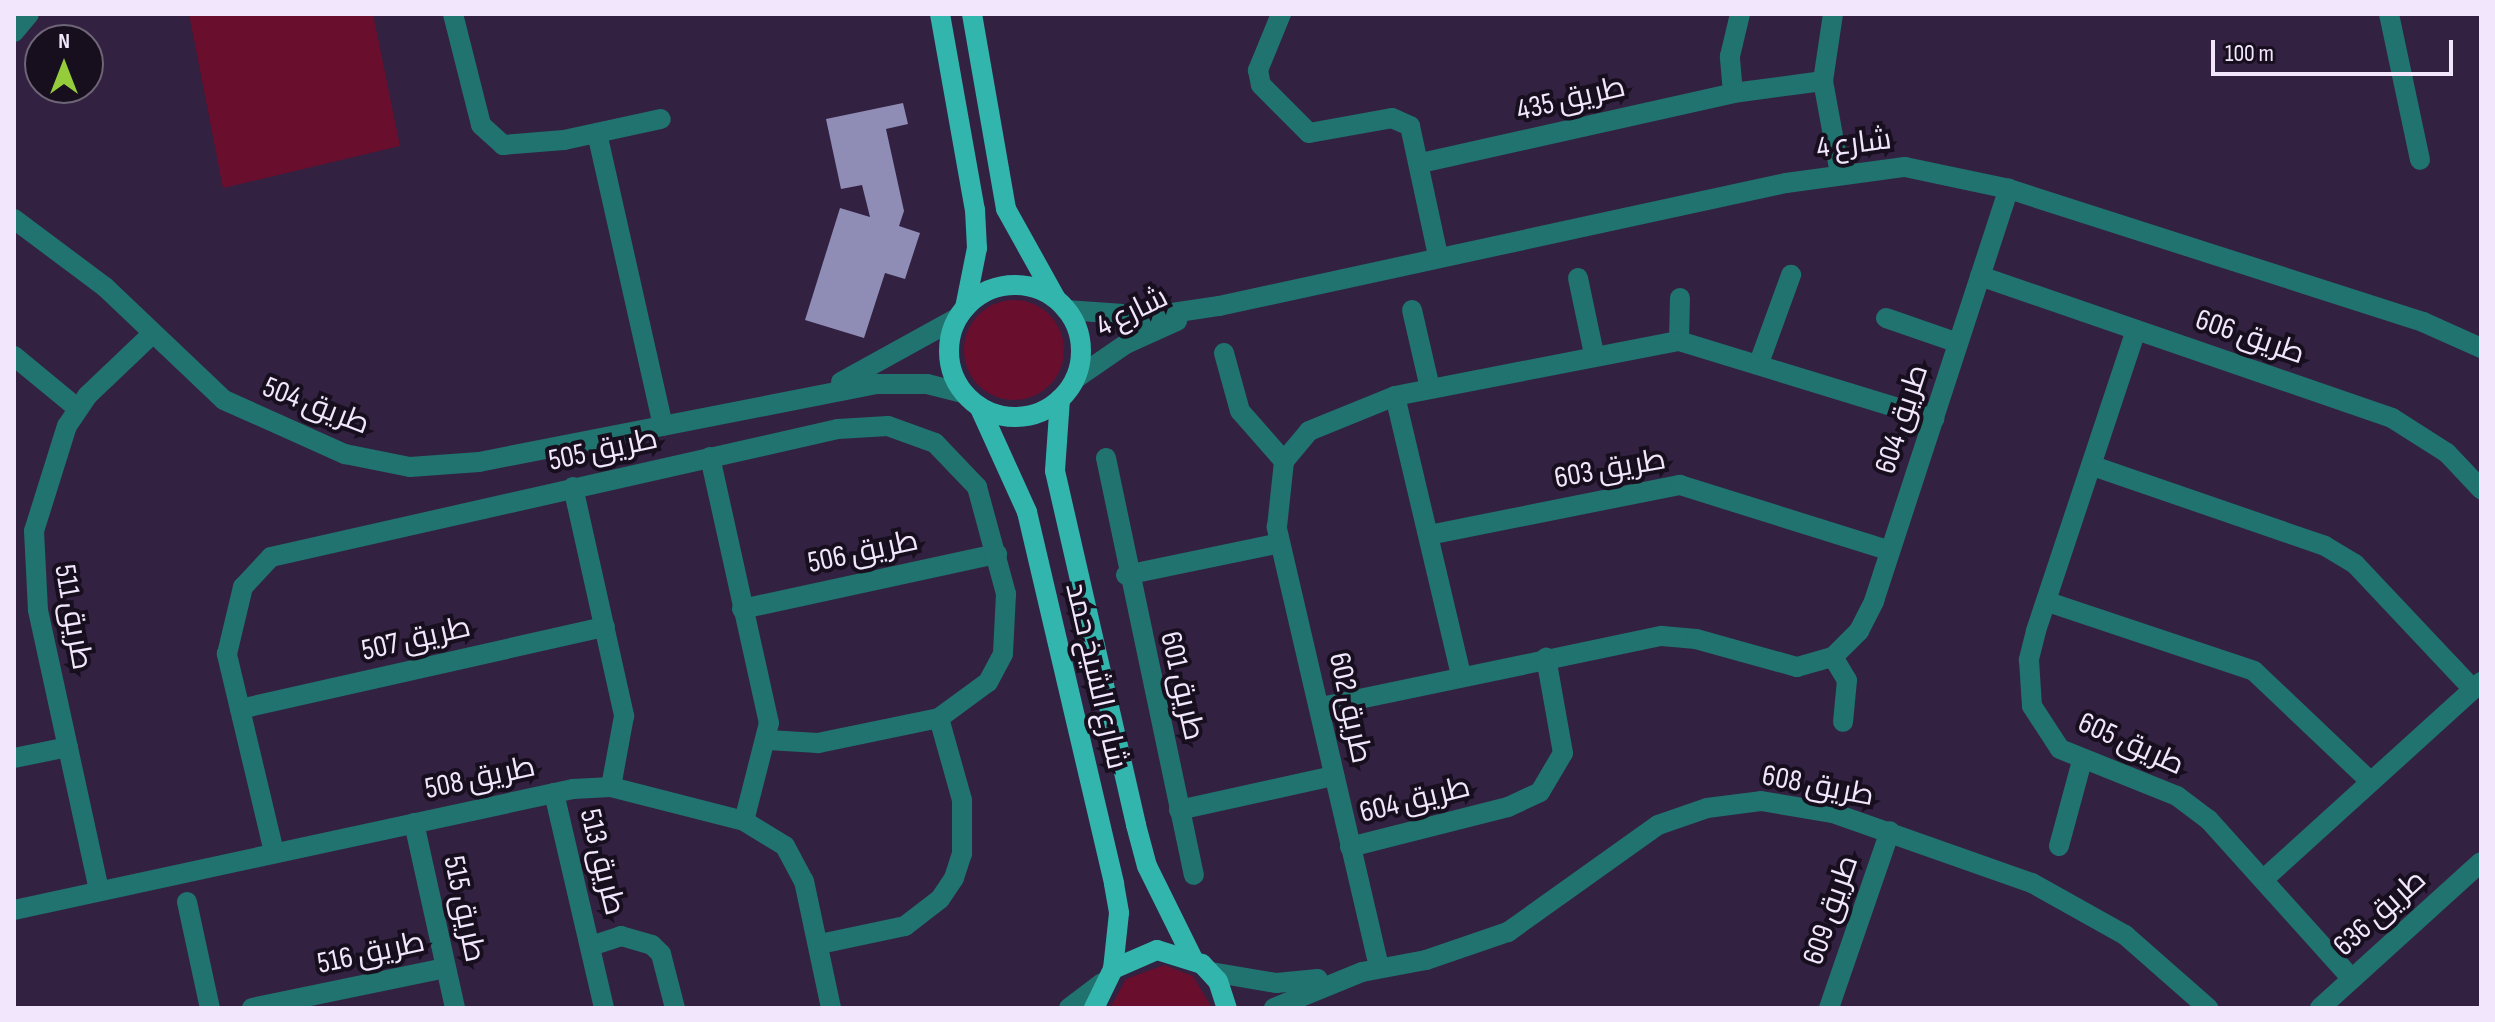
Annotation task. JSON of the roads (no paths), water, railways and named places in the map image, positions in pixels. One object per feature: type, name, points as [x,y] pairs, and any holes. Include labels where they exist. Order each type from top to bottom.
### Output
[{"type":"main road","points":[[940,14],[975,210],[977,248],[949,353],[972,399],[1013,417],[1039,412],[1060,399],[1075,379],[1080,343],[1062,305],[1006,209],[972,14]]},
{"type":"main road","points":[[961,313],[1009,285],[1062,305]]},
{"type":"main road","name":"شارع الشيخ حمد","points":[[972,399],[1030,527],[1114,884],[1119,913],[1108,976],[1094,1008]]},
{"type":"main road","name":"شارع الشيخ حمد","points":[[1060,399],[1055,471],[1133,810],[1147,866],[1192,957]]},
{"type":"main road","points":[[1108,976],[1157,950],[1192,957],[1211,972],[1227,1008]]},
{"type":"street","points":[[14,32],[29,14]]},
{"type":"street","points":[[453,14],[472,101],[489,138],[520,148],[661,119]]},
{"type":"street","points":[[1281,14],[1257,78],[1297,125],[1314,134],[1399,119],[1414,132],[1438,255]]},
{"type":"street","points":[[1733,93],[1730,56],[1740,14]]},
{"type":"street","points":[[1833,14],[1823,81],[1840,174]]},
{"type":"street","points":[[2389,14],[2420,160]]},
{"type":"street","name":"طريق 435","points":[[1421,163],[1733,93],[1823,81]]},
{"type":"street","points":[[597,133],[663,426]]},
{"type":"street","name":"شارع 4","points":[[1062,305],[1152,316],[1219,306],[1438,255],[1840,174],[1937,170],[2009,189],[2423,322],[2481,348]]},
{"type":"street","name":"طريق 604","points":[[1833,657],[1859,631],[1890,551],[2009,189]]},
{"type":"street","name":"طريق 504","points":[[14,219],[105,287],[150,336],[224,400],[275,428],[345,454],[410,467],[479,462],[816,394],[897,382],[972,399]]},
{"type":"street","points":[[1759,363],[1791,275]]},
{"type":"street","name":"طريق 606","points":[[1980,276],[2392,418],[2447,453],[2481,489]]},
{"type":"street","points":[[1578,278],[1594,354]]},
{"type":"street","points":[[1679,341],[1680,298]]},
{"type":"street","name":"شارع 4","points":[[1075,379],[1157,328],[1219,306]]},
{"type":"street","points":[[1412,310],[1430,388]]},
{"type":"street","name":"طريق 504","points":[[816,394],[961,313]]},
{"type":"street","points":[[1886,318],[1958,343]]},
{"type":"street","name":"طريق 605","points":[[2136,330],[2029,660],[2032,706],[2048,737],[2082,761],[2177,796],[2265,878],[2352,979]]},
{"type":"street","name":"طريق 511","points":[[99,890],[32,557],[40,505],[77,408],[150,336]]},
{"type":"street","points":[[1224,353],[1240,411],[1284,461],[1328,418],[1395,396],[1594,354],[1679,341],[1934,419]]},
{"type":"street","points":[[14,356],[77,408]]},
{"type":"street","points":[[1395,396],[1461,675]]},
{"type":"street","name":"طريق 505","points":[[274,852],[229,673],[228,634],[243,587],[271,557],[573,487],[863,426],[912,432],[966,470],[985,506],[1009,624],[1003,654],[977,693],[939,718],[818,743],[768,740]]},
{"type":"street","points":[[710,457],[742,609],[767,707],[768,740],[744,821]]},
{"type":"street","name":"طريق 601","points":[[1106,458],[1126,575],[1194,875]]},
{"type":"street","name":"طريق 602","points":[[1284,461],[1277,494],[1280,543],[1321,707],[1350,847],[1370,969]]},
{"type":"street","points":[[2093,466],[2325,546],[2355,564],[2477,686],[2265,878]]},
{"type":"street","name":"طريق 603","points":[[1429,535],[1680,485],[1890,551]]},
{"type":"street","points":[[573,487],[624,716],[611,787]]},
{"type":"street","points":[[1126,575],[1280,543]]},
{"type":"street","name":"طريق 506","points":[[742,609],[997,554]]},
{"type":"street","points":[[2048,602],[2254,671],[2371,782]]},
{"type":"street","name":"طريق 507","points":[[240,709],[605,627]]},
{"type":"street","points":[[1321,707],[1546,658],[1678,636],[1797,667],[1833,657],[1847,680],[1843,722]]},
{"type":"street","name":"طريق 604","points":[[1350,847],[1508,807],[1540,792],[1563,753],[1546,658]]},
{"type":"street","points":[[820,944],[905,926],[940,899],[954,878],[962,854],[962,800],[939,718]]},
{"type":"street","points":[[14,758],[68,747]]},
{"type":"street","points":[[2059,846],[2082,761]]},
{"type":"street","points":[[1179,810],[1334,776]]},
{"type":"street","name":"طريق 508","points":[[14,910],[554,793],[611,787],[744,821],[777,840],[797,862],[820,944],[831,1008]]},
{"type":"street","name":"طريق 513","points":[[554,793],[604,1008]]},
{"type":"street","name":"طريق 608","points":[[1211,972],[1276,983],[1440,956],[1508,932],[1638,837],[1707,808],[1761,801],[1890,831],[2081,907],[2145,950],[2208,1008]]},
{"type":"street","name":"طريق 515","points":[[414,823],[455,1008]]},
{"type":"street","name":"طريق 609","points":[[1829,1008],[1890,831]]},
{"type":"street","name":"طريق 636","points":[[2320,1008],[2481,862]]},
{"type":"street","points":[[187,902],[210,1008]]},
{"type":"street","name":"طريق 513","points":[[591,946],[621,936],[652,945],[661,954],[675,1008]]},
{"type":"street","name":"طريق 516","points":[[252,1008],[309,1002],[446,968]]},
{"type":"street","name":"طريق 608","points":[[1274,1008],[1370,969]]},
{"type":"street","points":[[1069,1008],[1108,976]]}]
